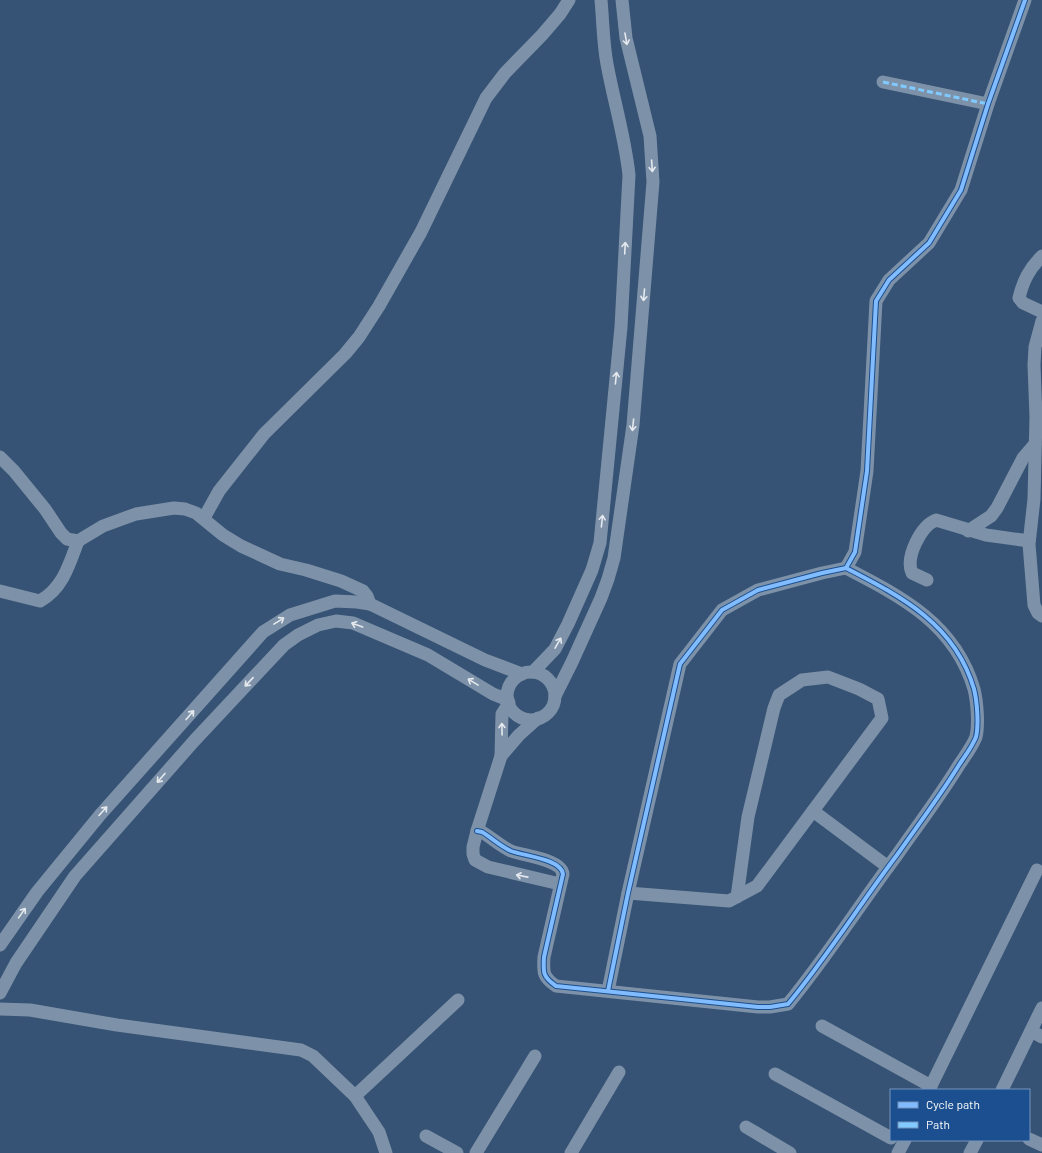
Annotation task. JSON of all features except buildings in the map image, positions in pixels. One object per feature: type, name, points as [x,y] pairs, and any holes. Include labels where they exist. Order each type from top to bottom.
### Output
[{"type":"street","points":[[204,518],[219,491],[264,434],[345,354],[359,336],[390,288],[421,232],[468,132],[486,98],[505,73],[560,14],[569,0]]},
{"type":"street","points":[[560,884],[511,874],[480,864],[475,860],[473,847],[501,756],[502,714],[508,702],[508,693],[512,682],[528,673],[554,649],[581,597],[592,570],[600,543],[621,327],[629,175],[621,125],[607,63],[601,0]]},
{"type":"street","points":[[0,993],[16,963],[75,876],[194,741],[284,645],[298,635],[318,625],[336,621],[353,623],[428,655],[508,702],[513,711],[520,717],[529,720],[538,718],[545,715],[550,710],[555,696],[601,598],[610,572],[614,558],[633,425],[653,182],[650,136],[626,38],[622,0]]},
{"type":"street","points":[[846,568],[855,552],[867,471],[876,301],[889,280],[929,243],[961,190],[988,104],[1025,0]]},
{"type":"street","points":[[883,82],[988,104]]},
{"type":"street","points":[[1042,256],[1028,272],[1019,298],[1023,303],[1042,312]]},
{"type":"street","points":[[1042,321],[1035,347],[1034,364],[1039,399],[1035,444],[1034,499],[1029,541],[1034,605],[1038,613],[1042,616]]},
{"type":"street","points":[[968,531],[991,516],[998,508],[1023,458],[1035,444]]},
{"type":"street","points":[[0,457],[14,471],[67,539],[78,540],[103,526],[136,514],[174,508],[185,509],[204,518],[223,535],[241,546],[280,564],[306,570],[341,581],[363,592],[367,596],[370,604]]},
{"type":"street","points":[[927,580],[914,575],[910,568],[914,545],[925,528],[936,520],[968,531],[1029,541]]},
{"type":"street","points":[[0,591],[40,601],[50,596],[58,587],[69,567],[78,540]]},
{"type":"street","points":[[478,831],[510,850],[561,867],[563,871],[546,943],[543,972],[548,980],[556,986],[758,1007],[788,1004],[950,780],[973,743],[976,735],[977,702],[966,667],[949,639],[918,609],[890,591],[846,568],[758,590],[722,610],[680,664],[628,893],[608,991]]},
{"type":"street","points":[[0,945],[37,892],[100,815],[263,632],[290,615],[335,601],[370,604],[485,660],[528,673],[544,676],[552,685],[555,696]]},
{"type":"street","points":[[628,893],[729,901],[737,897],[757,886],[882,718],[878,699],[859,689],[828,677],[802,680],[779,695],[774,708],[748,817],[737,897]]},
{"type":"street","points":[[501,756],[519,735],[538,718]]},
{"type":"street","points":[[813,811],[888,867]]},
{"type":"street","points":[[822,1026],[930,1088],[1037,870]]},
{"type":"street","points":[[355,1096],[458,1000]]},
{"type":"street","points":[[1003,1089],[1036,1034],[1042,1008]]},
{"type":"street","points":[[0,1009],[30,1010],[117,1025],[301,1050],[314,1056],[355,1096],[379,1132],[386,1153]]},
{"type":"street","points":[[476,1153],[535,1056]]},
{"type":"street","points":[[571,1153],[619,1072]]},
{"type":"street","points":[[775,1074],[890,1137]]},
{"type":"street","points":[[746,1127],[790,1153]]},
{"type":"street","points":[[426,1136],[457,1153]]},
{"type":"street","points":[[1030,1139],[1042,1145]]},
{"type":"street","points":[[970,1153],[976,1141]]},
{"type":"marked path","points":[[883,82],[988,104]]},
{"type":"cycle path","points":[[608,991],[628,893],[680,664],[722,610],[758,590],[846,568],[855,552],[867,471],[876,301],[889,280],[929,243],[961,190],[988,104],[1025,0]]},
{"type":"cycle path","points":[[477,831],[482,832],[511,851],[549,861],[561,869],[563,874],[544,957],[544,971],[546,977],[556,986],[758,1007],[788,1004],[830,949],[937,799],[970,748],[977,732],[977,713],[974,689],[965,666],[954,647],[940,630],[924,615],[887,590],[846,568]]}]
